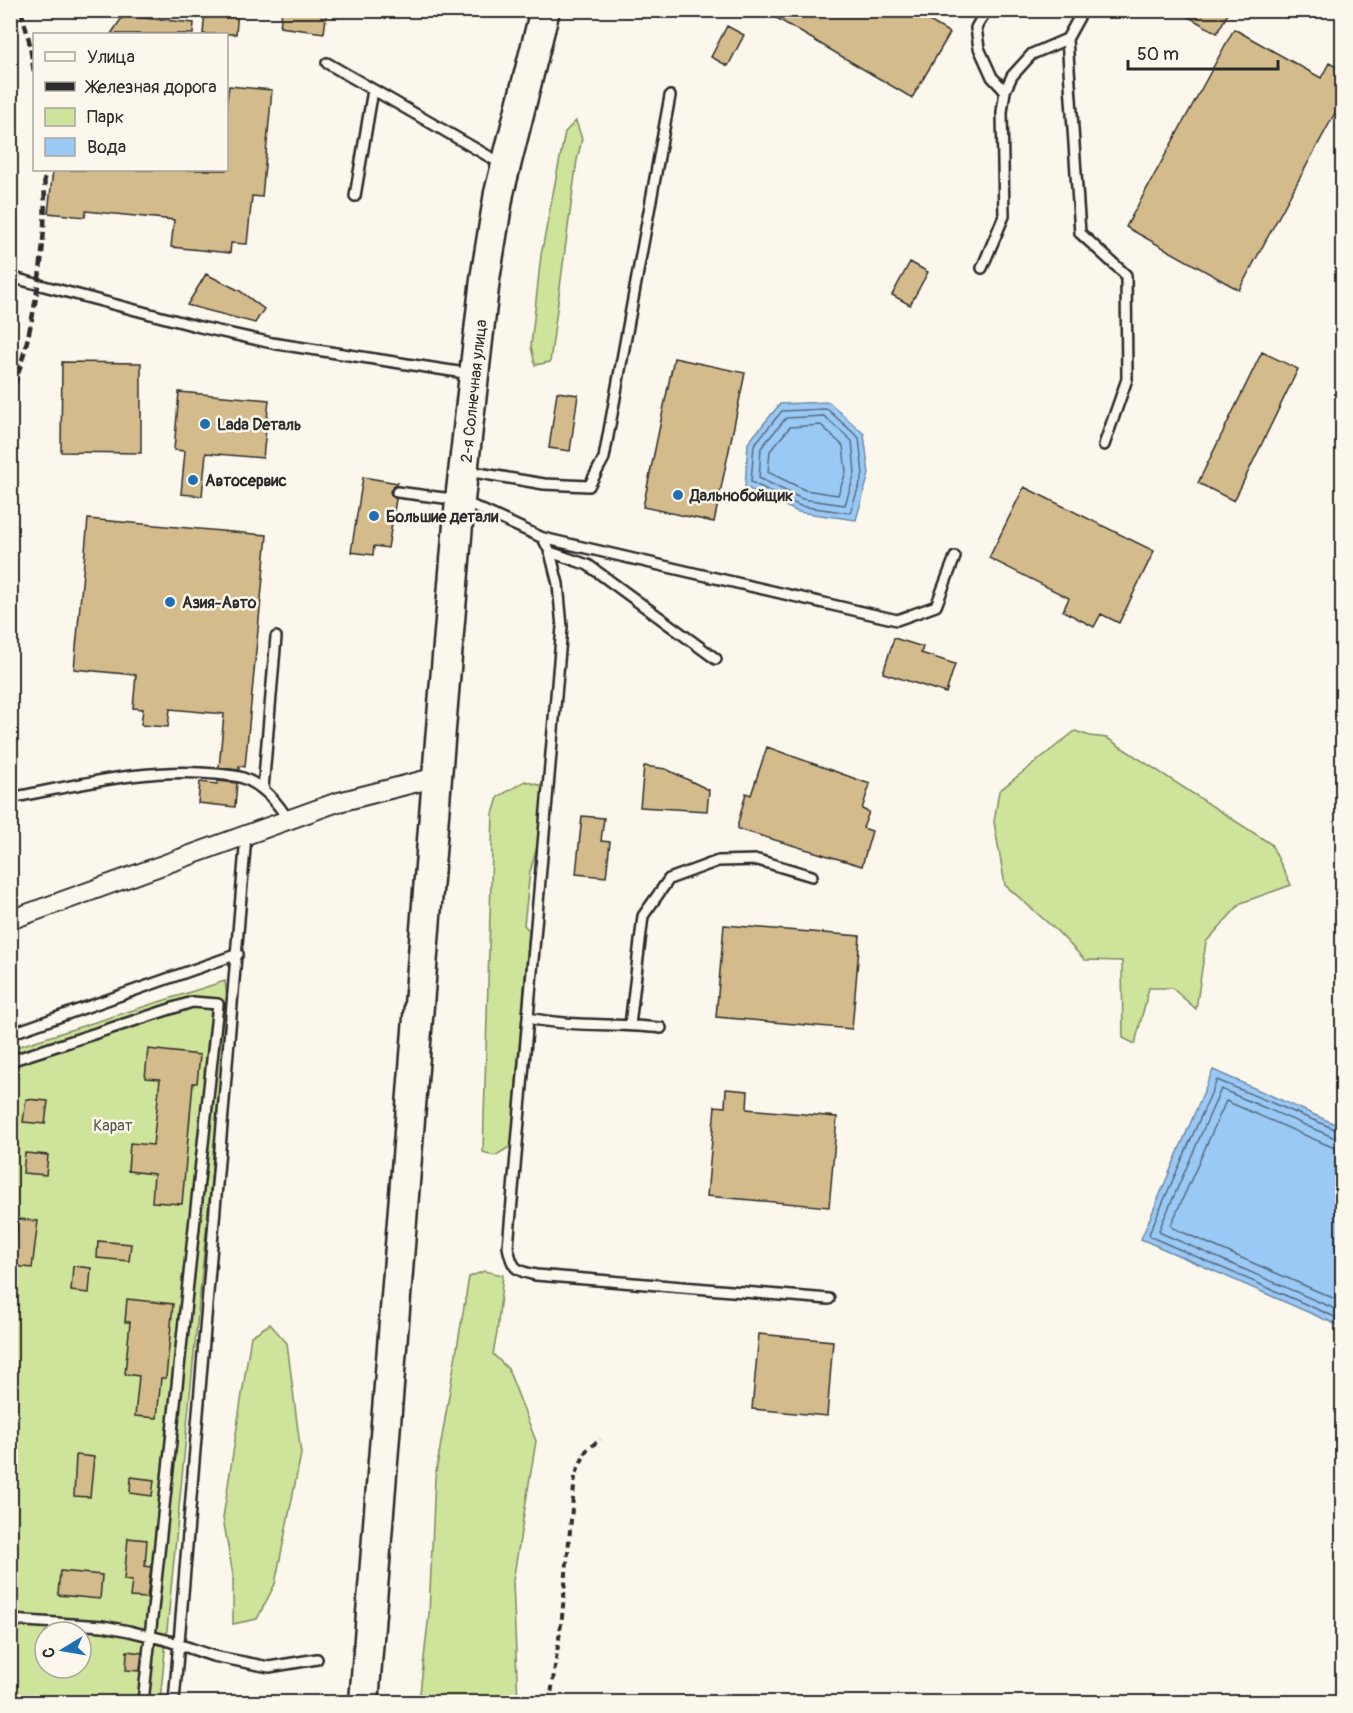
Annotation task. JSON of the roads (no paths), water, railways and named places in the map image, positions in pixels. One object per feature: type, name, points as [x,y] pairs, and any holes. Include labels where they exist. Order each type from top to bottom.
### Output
[{"type":"main road","name":"2-я Солнечная улица","points":[[364,1702],[460,500],[485,279],[499,193],[545,10]]},
{"type":"street","points":[[10,920],[334,803],[437,777]]},
{"type":"lane","points":[[986,10],[976,28],[979,48],[992,77],[1005,91]]},
{"type":"lane","points":[[1083,10],[1067,39],[1080,233],[1126,275],[1127,379],[1104,445]]},
{"type":"lane","points":[[982,268],[1004,216],[1002,112],[1005,91],[1012,76],[1032,54],[1067,39]]},
{"type":"lane","points":[[327,63],[505,166]]},
{"type":"lane","points":[[355,196],[374,90]]},
{"type":"lane","points":[[464,470],[544,484],[590,486],[604,458],[670,96]]},
{"type":"lane","points":[[10,277],[200,327],[272,343],[474,375]]},
{"type":"lane","points":[[397,492],[460,500],[543,538],[897,620],[936,606],[955,558]]},
{"type":"lane","points":[[543,538],[550,552],[558,584],[562,627],[508,1247],[511,1263],[521,1272],[829,1299]]},
{"type":"lane","points":[[550,552],[588,565],[716,659]]},
{"type":"lane","points":[[263,789],[276,637]]},
{"type":"lane","points":[[10,798],[146,773],[194,772],[241,777],[263,789],[278,804],[289,821]]},
{"type":"lane","points":[[174,1702],[238,954],[246,836]]},
{"type":"lane","points":[[630,1024],[643,916],[669,879],[718,861],[758,860],[812,876]]},
{"type":"lane","points":[[10,1034],[238,954]]},
{"type":"lane","points":[[10,1073],[11,1058],[192,1002],[218,1004],[143,1702]]},
{"type":"lane","points":[[528,1018],[552,1023],[630,1024],[661,1028]]},
{"type":"lane","points":[[10,1620],[103,1626],[180,1644],[213,1656],[269,1667],[317,1659]]},
{"type":"water","points":[[829,402],[864,434],[869,474],[856,520],[798,512],[745,487],[748,443],[780,404]]},
{"type":"water","points":[[1213,1070],[1342,1127],[1342,1327],[1141,1239]]},
{"type":"railway","points":[[21,10],[33,66]]},
{"type":"railway","points":[[10,399],[33,315],[38,286],[44,228],[44,171]]},
{"type":"place","name":"Lada Dеталь","points":[[205,424]]},
{"type":"place","name":"Автосервис","points":[[193,480]]},
{"type":"place","name":"Дальнобойщик","points":[[678,495]]},
{"type":"place","name":"Большие детали","points":[[374,516]]},
{"type":"place","name":"Азия-Авто","points":[[170,602]]},
{"type":"park label","name":"Карат","points":[[113,1125]]}]
